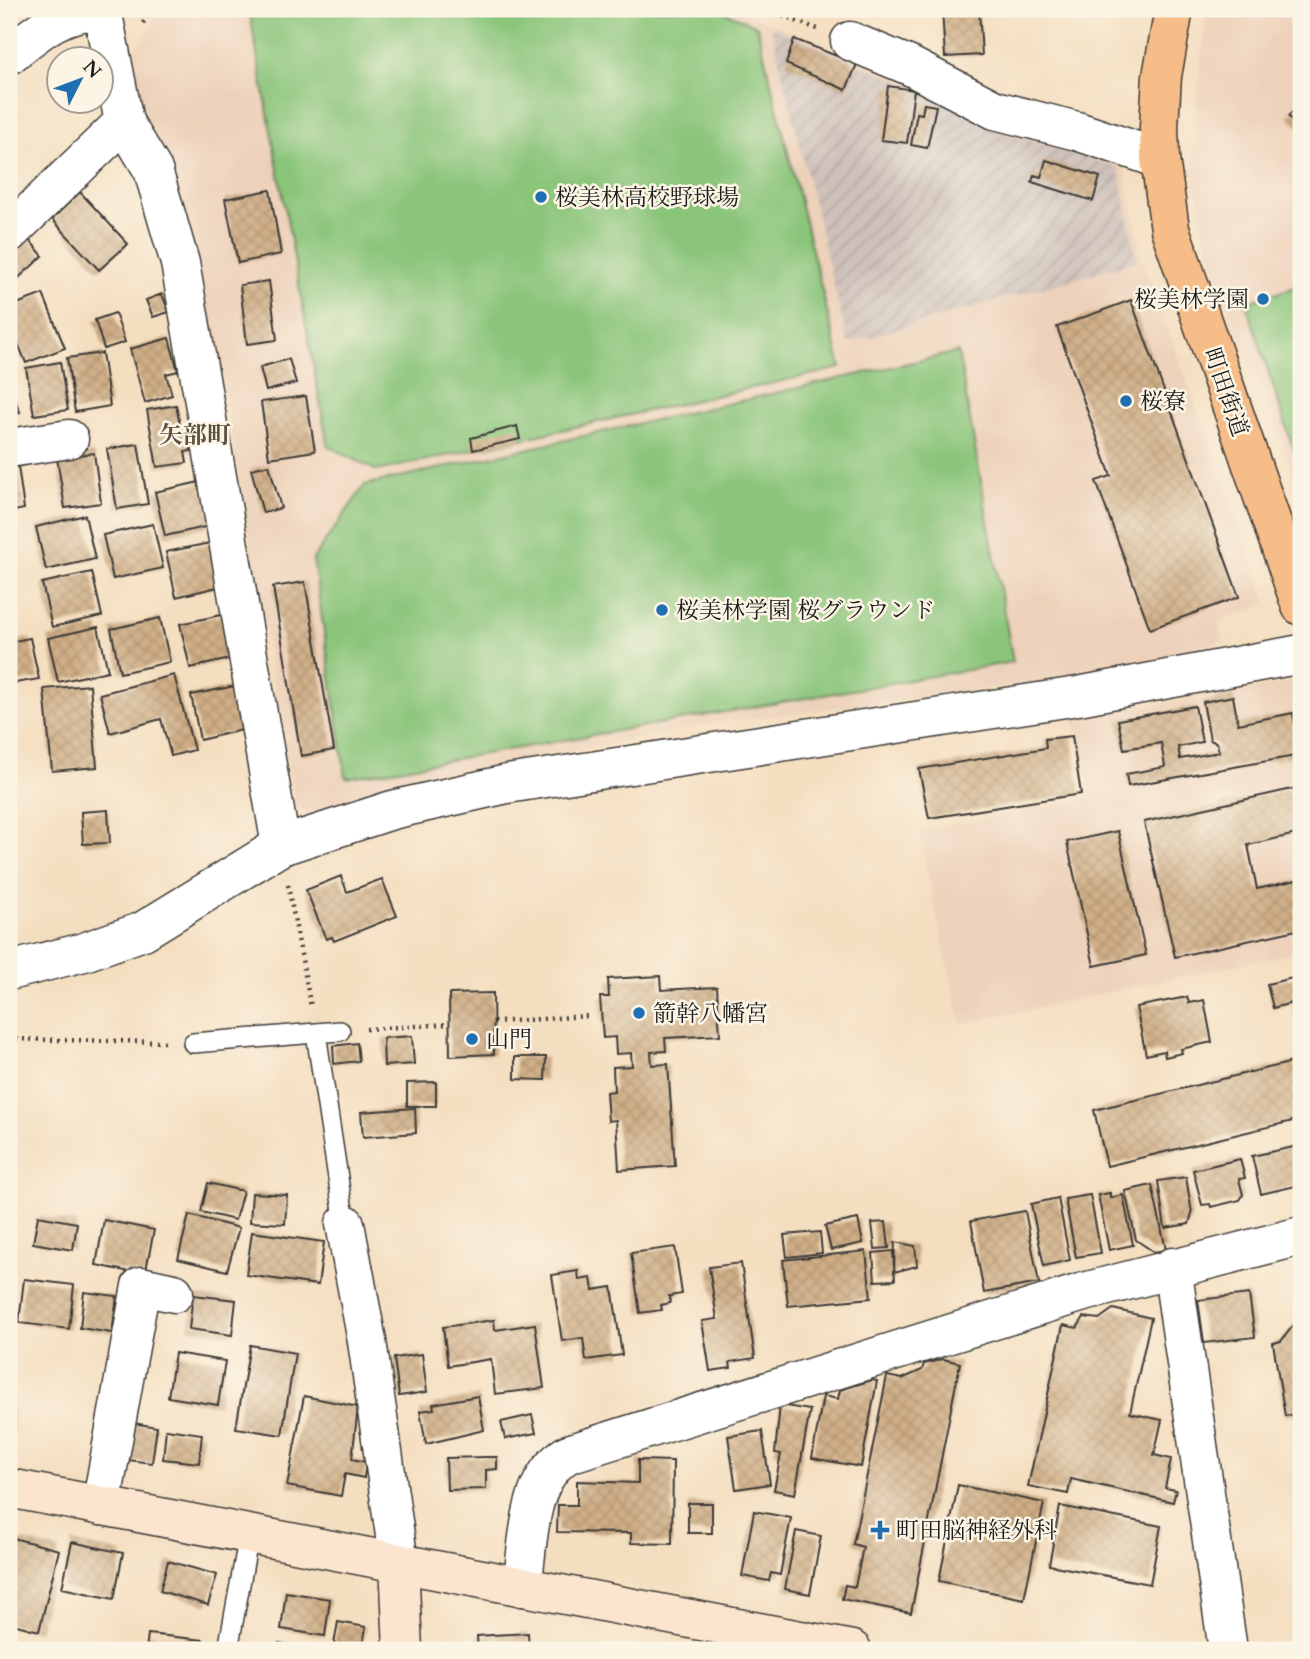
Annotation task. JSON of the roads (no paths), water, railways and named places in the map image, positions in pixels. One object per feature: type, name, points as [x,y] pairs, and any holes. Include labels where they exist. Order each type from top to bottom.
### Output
[{"type":"main road","name":"町田街道","points":[[1174,9],[1162,76],[1160,159],[1164,198],[1177,253],[1301,606]]},
{"type":"street","points":[[9,55],[48,24],[82,9],[102,9],[124,122],[153,170],[180,263],[281,846]]},
{"type":"street","points":[[850,41],[909,66],[995,110],[1077,131],[1160,159]]},
{"type":"street","points":[[9,233],[124,122]]},
{"type":"street","points":[[9,448],[69,439]]},
{"type":"street","points":[[9,971],[85,952],[143,931],[281,846],[392,810],[507,784],[1078,696],[1301,654]]},
{"type":"street","points":[[345,1224],[367,1341],[399,1563],[403,1650]]},
{"type":"street","points":[[522,1587],[538,1486],[555,1461],[568,1454],[1172,1267],[1301,1236]]},
{"type":"street","points":[[1172,1267],[1228,1650]]},
{"type":"street","points":[[101,1506],[146,1287]]},
{"type":"street","points":[[9,1488],[852,1650]]},
{"type":"lane","points":[[193,1043],[348,1030]]},
{"type":"lane","points":[[316,1033],[345,1224]]},
{"type":"lane","points":[[228,1650],[249,1535]]},
{"type":"place","name":"桜美林高校野球場","points":[[541,197]]},
{"type":"place","name":"桜美林学園","points":[[1263,299]]},
{"type":"place","name":"桜寮","points":[[1126,401]]},
{"type":"place","name":"桜美林学園 桜グラウンド","points":[[662,610]]},
{"type":"place","name":"箭幹八幡宮","points":[[639,1013]]},
{"type":"place","name":"山門","points":[[472,1039]]},
{"type":"place","name":"町田脳神経外科","points":[[880,1530]]},
{"type":"district","name":"矢部町","points":[[195,435]]}]
